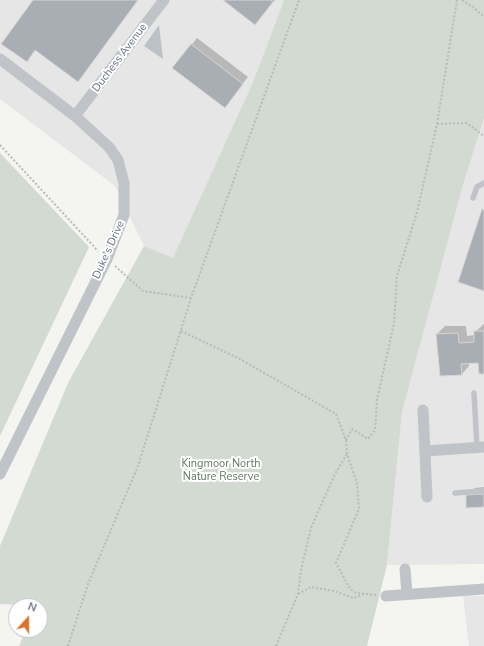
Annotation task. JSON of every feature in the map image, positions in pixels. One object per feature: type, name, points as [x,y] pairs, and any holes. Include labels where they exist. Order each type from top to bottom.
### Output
[{"type":"street","name":"Duchess Avenue","points":[[75,116],[164,0]]},
{"type":"street","name":"Duke's Drive","points":[[0,59],[75,116],[109,147],[118,160],[124,183],[124,215],[107,259],[0,474]]},
{"type":"street","points":[[423,410],[427,497]]},
{"type":"street","points":[[425,451],[481,447]]},
{"type":"street","points":[[405,569],[407,594]]},
{"type":"street","points":[[386,596],[484,589]]},
{"type":"lane","points":[[473,198],[477,187],[484,183]]},
{"type":"lane","points":[[474,393],[481,447]]},
{"type":"lane","points":[[455,493],[484,491]]},
{"type":"path","points":[[68,646],[88,584],[138,466],[191,298],[299,0]]},
{"type":"path","points":[[346,440],[352,429],[368,439],[375,430],[377,400],[394,323],[397,276],[417,212],[437,124],[457,0]]},
{"type":"path","points":[[462,0],[474,6],[484,17]]},
{"type":"path","points":[[437,124],[467,122],[484,136]]},
{"type":"path","points":[[0,145],[107,259]]},
{"type":"path","points":[[125,275],[143,291],[191,298]]},
{"type":"path","points":[[181,331],[240,359],[336,414],[346,440],[346,454],[357,483],[359,509],[336,563],[350,589],[356,593],[369,594]]},
{"type":"path","points":[[276,646],[298,594],[301,570],[311,528],[335,474],[346,454]]},
{"type":"path","points":[[298,594],[312,587],[334,590],[354,598],[365,594]]},
{"type":"shaded area","points":[[0,0],[284,0],[253,82],[173,259],[144,246],[115,186],[0,99]]},
{"type":"shaded area","points":[[159,25],[163,59],[144,46]]},
{"type":"shaded area","points":[[484,118],[484,564],[387,565],[402,412],[463,185]]},
{"type":"shaded area","points":[[463,596],[484,596],[484,646],[469,646]]},
{"type":"green space","name":"Kingmoor North Nature Reserve","points":[[284,0],[484,0],[484,118],[463,185],[402,412],[387,565],[367,646],[19,646],[22,638],[48,638],[48,598],[8,598],[8,604],[0,604],[0,546],[68,383],[144,246],[173,258],[253,82]]},
{"type":"green space","points":[[0,153],[89,247],[0,436]]},
{"type":"building","points":[[33,0],[138,0],[78,82],[35,50],[27,62],[1,44]]},
{"type":"building","points":[[223,0],[270,0],[273,2],[255,25]]},
{"type":"building","points":[[191,44],[243,84],[225,108],[172,68]]},
{"type":"building","points":[[482,209],[484,210],[484,291],[458,282]]},
{"type":"building","points":[[474,331],[484,331],[484,374],[479,374],[478,363],[461,364],[462,375],[440,376],[436,334],[458,333],[459,343],[474,342]]},
{"type":"building","points":[[484,494],[484,507],[466,508],[466,495]]}]
